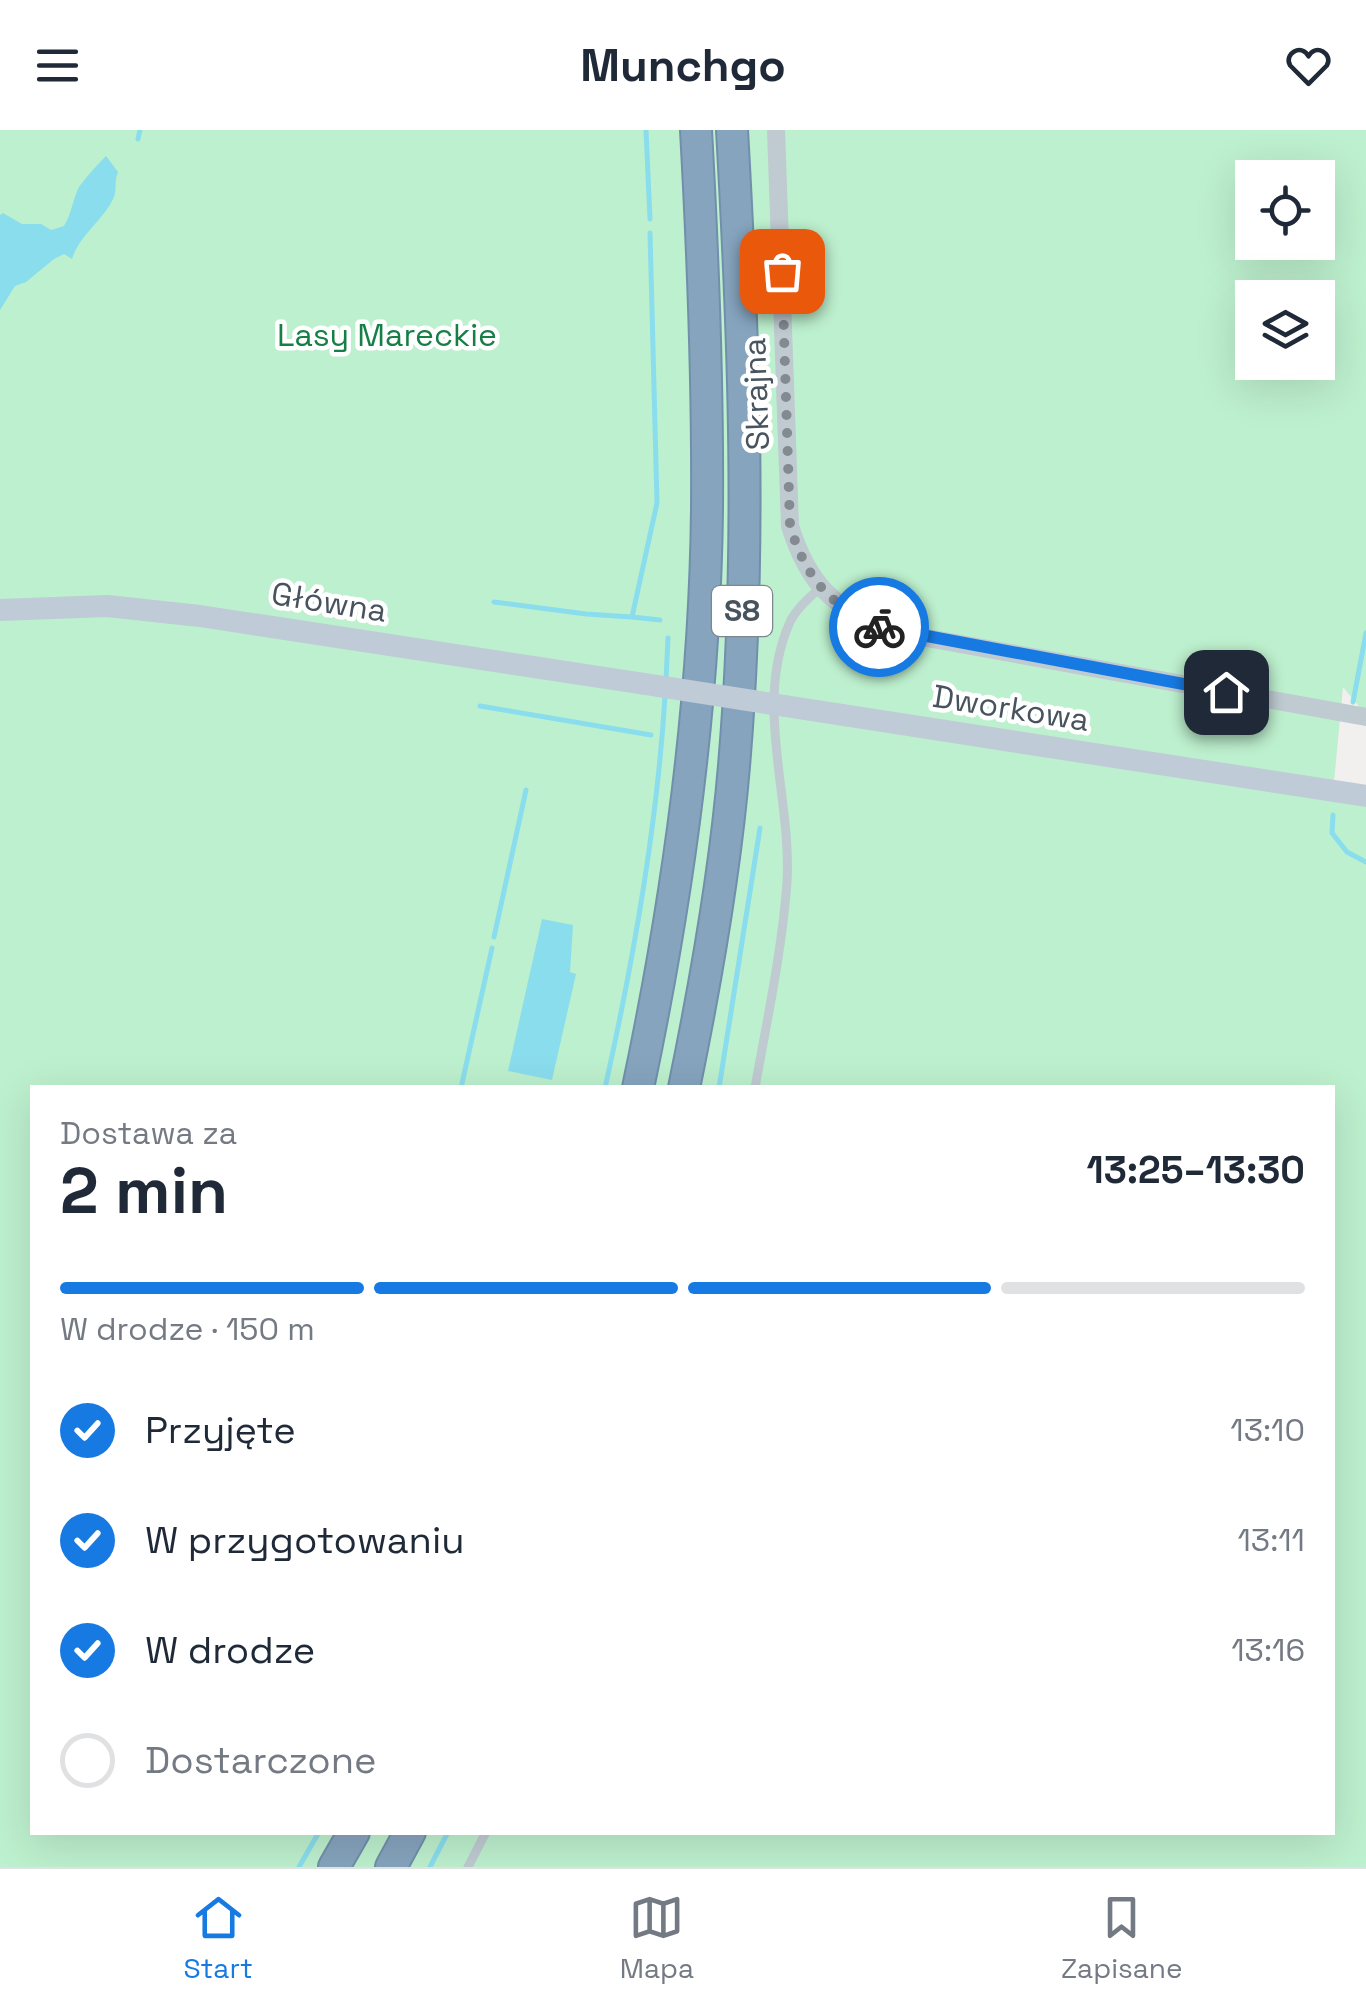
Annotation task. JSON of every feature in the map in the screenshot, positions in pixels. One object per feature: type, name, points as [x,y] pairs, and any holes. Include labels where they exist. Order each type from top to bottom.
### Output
[{"type":"highway","name":"S8","points":[[639,1085],[655,1005],[691,758],[707,512],[706,364],[696,130]]},
{"type":"highway","name":"S8","points":[[685,1085],[725,852],[743,607],[742,347],[732,130]]},
{"type":"highway","points":[[334,1867],[352,1835]]},
{"type":"highway","points":[[391,1867],[408,1835]]},
{"type":"street","name":"Skrajna","points":[[776,130],[790,526],[800,559],[820,588]]},
{"type":"street","name":"Dworkowa","points":[[820,588],[841,607],[888,631],[1366,717]]},
{"type":"street","name":"Główna","points":[[0,610],[107,606],[200,616],[646,684]]},
{"type":"street","name":"Dworkowa","points":[[646,684],[1366,796]]},
{"type":"lane","points":[[755,1085],[787,877],[774,720],[779,658],[791,619],[820,588]]},
{"type":"lane","points":[[468,1867],[484,1835]]},
{"type":"green space","name":"Lasy Mareckie","points":[[0,130],[1366,130],[1366,709],[1361,709],[1343,687],[1334,782],[1366,805],[1366,1867],[0,1867]]},
{"type":"water","points":[[106,156],[118,172],[110,205],[72,259],[64,254],[15,286],[0,310],[0,215],[51,230],[64,226],[79,187]]},
{"type":"water","points":[[542,919],[573,925],[570,972],[576,974],[552,1080],[508,1071]]},
{"type":"waterway","points":[[138,139],[140,130]]},
{"type":"waterway","points":[[646,130],[650,219]]},
{"type":"waterway","points":[[650,233],[657,503],[632,617],[660,620]]},
{"type":"waterway","points":[[494,602],[632,617]]},
{"type":"waterway","points":[[1353,702],[1366,633]]},
{"type":"waterway","points":[[666,680],[668,638]]},
{"type":"waterway","points":[[606,1085],[643,893],[665,696]]},
{"type":"waterway","points":[[480,706],[651,735]]},
{"type":"waterway","points":[[494,937],[526,790]]},
{"type":"waterway","points":[[1333,815],[1332,833],[1347,852],[1366,862]]},
{"type":"waterway","points":[[719,1085],[760,828]]},
{"type":"waterway","points":[[462,1085],[492,948]]},
{"type":"waterway","points":[[299,1867],[317,1835]]},
{"type":"waterway","points":[[430,1867],[446,1835]]},
{"type":"way so far","points":[[782,271],[790,526],[800,559],[820,588],[841,607],[879,627]]},
{"type":"route","points":[[879,627],[1226,692]]}]
